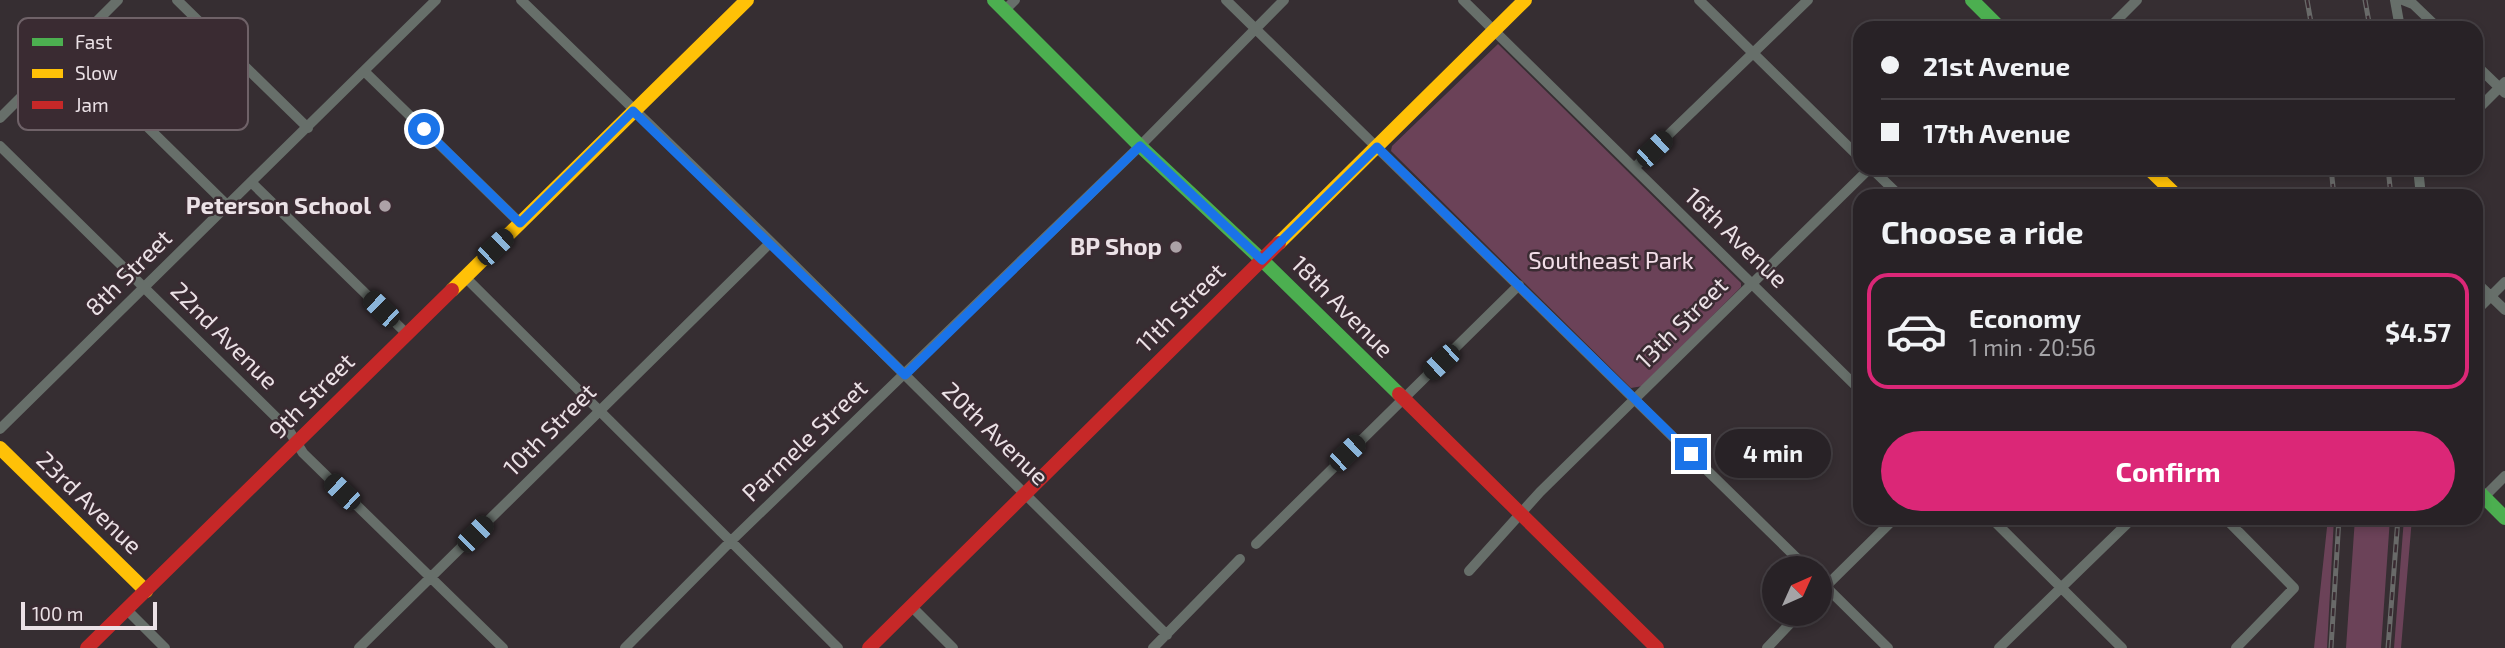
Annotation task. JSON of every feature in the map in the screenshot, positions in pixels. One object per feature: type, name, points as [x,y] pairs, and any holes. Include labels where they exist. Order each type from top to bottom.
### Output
[{"type":"street","points":[[99,18],[118,0]]},
{"type":"street","points":[[177,0],[195,18]]},
{"type":"street","name":"8th Street","points":[[0,429],[436,0]]},
{"type":"street","name":"20th Avenue","points":[[521,0],[771,242],[1167,635]]},
{"type":"street","name":"9th Street","points":[[88,648],[747,0]]},
{"type":"street","points":[[1226,0],[1795,556]]},
{"type":"street","name":"Parmele Street","points":[[625,648],[730,542],[1140,146],[1284,0]]},
{"type":"street","name":"16th Avenue","points":[[1463,0],[1853,383]]},
{"type":"street","name":"11th Street","points":[[869,648],[1525,0]]},
{"type":"street","points":[[1699,0],[1853,151]]},
{"type":"street","points":[[1634,169],[1808,0]]},
{"type":"street","points":[[1972,0],[1993,21]]},
{"type":"street","points":[[2116,21],[2137,0]]},
{"type":"street","points":[[2395,0],[2399,21]]},
{"type":"street","points":[[2403,0],[2413,4],[2431,21]]},
{"type":"street","name":"18th Avenue","points":[[1005,3],[1140,146],[1262,260],[1657,648]]},
{"type":"street","points":[[248,69],[308,128]]},
{"type":"street","points":[[364,71],[520,223]]},
{"type":"street","points":[[2483,71],[2503,88],[2483,105]]},
{"type":"street","points":[[0,118],[18,99]]},
{"type":"street","points":[[151,130],[227,205]]},
{"type":"street","name":"22nd Avenue","points":[[0,146],[290,431],[303,453],[503,648]]},
{"type":"street","name":"13th Street","points":[[1469,571],[1519,514],[1863,175]]},
{"type":"street","points":[[1878,175],[1892,189]]},
{"type":"street","points":[[2155,175],[2170,189]]},
{"type":"street","points":[[251,182],[407,334]]},
{"type":"street","name":"10th Street","points":[[359,648],[771,242]]},
{"type":"street","points":[[465,277],[838,648]]},
{"type":"street","points":[[2483,304],[2505,282]]},
{"type":"street","points":[[1256,544],[1519,285]]},
{"type":"street","points":[[2483,289],[2505,310]]},
{"type":"street","name":"23rd Avenue","points":[[0,448],[146,591]]},
{"type":"street","points":[[2483,491],[2505,476]]},
{"type":"street","points":[[2483,496],[2505,518]]},
{"type":"street","points":[[1832,577],[1887,525]]},
{"type":"street","points":[[1998,525],[2122,648]]},
{"type":"street","points":[[1999,648],[2126,525]]},
{"type":"street","points":[[2234,527],[2294,588],[2236,648]]},
{"type":"street","points":[[1153,648],[1240,559]]},
{"type":"street","points":[[1832,595],[1888,648]]},
{"type":"street","points":[[911,606],[953,648]]},
{"type":"street","points":[[127,610],[165,648]]},
{"type":"street","points":[[1767,648],[1788,626]]},
{"type":"green space","name":"Southeast Park","points":[[1498,44],[1741,283],[1741,287],[1643,386],[1631,388],[1391,151],[1392,146]]},
{"type":"green space","points":[[2327,525],[2334,525],[2327,648],[2314,648]]},
{"type":"green space","points":[[2355,525],[2390,525],[2381,648],[2346,648]]},
{"type":"green space","points":[[2403,525],[2411,525],[2401,648],[2394,648]]},
{"type":"railway","points":[[2307,0],[2311,21]]},
{"type":"railway","points":[[2365,0],[2369,21]]},
{"type":"railway","points":[[2332,175],[2333,189]]},
{"type":"railway","points":[[2389,175],[2390,189]]},
{"type":"railway","points":[[2331,648],[2339,525]]},
{"type":"railway","points":[[2388,648],[2397,525]]},
{"type":"traffic: fast","points":[[994,0],[1140,146],[1399,394]]},
{"type":"traffic: fast","points":[[1972,0],[1993,21]]},
{"type":"traffic: fast","points":[[2483,496],[2505,518]]},
{"type":"traffic: slow","points":[[452,290],[747,0]]},
{"type":"traffic: slow","points":[[1279,243],[1525,0]]},
{"type":"traffic: slow","points":[[2155,175],[2170,189]]},
{"type":"traffic: slow","points":[[0,448],[146,591]]},
{"type":"traffic: jam","points":[[869,648],[1279,243]]},
{"type":"traffic: jam","points":[[87,648],[452,290]]},
{"type":"traffic: jam","points":[[1399,394],[1657,648]]},
{"type":"place","name":"Peterson School","points":[[385,206]]},
{"type":"place","name":"BP Shop","points":[[1176,247]]},
{"type":"route","points":[[424,129],[520,223],[633,111],[771,242],[905,375],[1140,146],[1262,260],[1377,147],[1691,454]]}]
